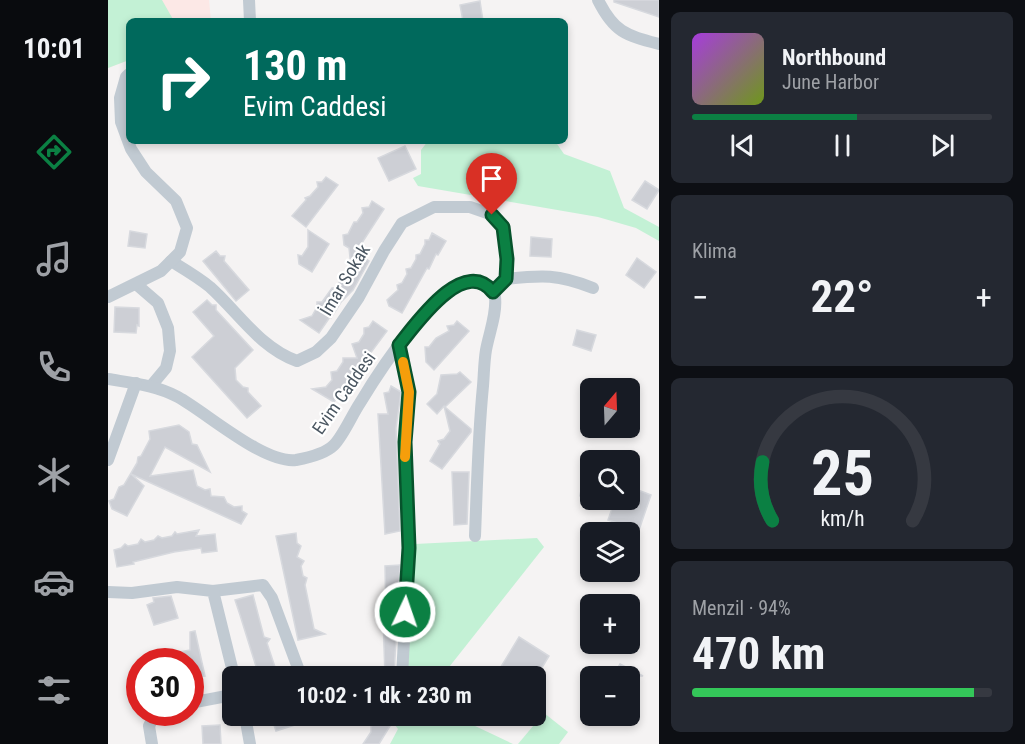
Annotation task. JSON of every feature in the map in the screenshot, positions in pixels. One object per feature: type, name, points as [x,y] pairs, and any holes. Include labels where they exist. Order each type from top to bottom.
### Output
[{"type":"street","points":[[249,0],[250,18]]},
{"type":"street","points":[[598,0],[608,21],[631,36],[659,44]]},
{"type":"street","points":[[126,77],[114,124],[126,142]]},
{"type":"street","points":[[108,297],[161,271],[180,252],[187,228],[176,201],[146,172],[128,144]]},
{"type":"street","name":"İmar Sokak","points":[[171,261],[208,285],[262,341],[282,356],[297,361],[316,352],[331,338],[359,297],[402,223],[434,207],[470,207],[492,215],[503,227],[507,259],[506,279]]},
{"type":"street","points":[[475,536],[480,419],[486,353],[495,308],[493,292],[506,279],[538,276],[568,278],[592,288]]},
{"type":"street","name":"Evim Caddesi","points":[[108,379],[151,386],[176,396],[246,443],[271,456],[292,460],[311,457],[333,446],[399,345],[420,318],[447,291],[467,281],[479,282],[490,287],[493,292]]},
{"type":"street","points":[[136,284],[158,303],[168,328],[170,351],[166,368],[151,386]]},
{"type":"street","points":[[399,345],[409,392],[405,442],[409,548],[403,666]]},
{"type":"street","points":[[108,459],[136,383]]},
{"type":"street","points":[[108,592],[132,593],[177,587],[213,591],[263,585],[272,598],[297,666]]},
{"type":"street","points":[[213,591],[232,666]]},
{"type":"street","points":[[204,700],[222,697]]},
{"type":"street","points":[[149,726],[152,744]]},
{"type":"street","points":[[247,726],[250,744]]},
{"type":"shaded area","points":[[108,0],[209,0],[211,18],[126,18],[126,61],[108,68]]},
{"type":"green space","points":[[108,0],[162,0],[172,18],[126,18],[126,61],[108,68]]},
{"type":"green space","points":[[426,144],[557,144],[564,154],[610,171],[624,208],[659,227],[659,241],[636,228],[598,217],[418,186],[413,178],[421,174],[421,150]]},
{"type":"green space","points":[[537,538],[544,547],[450,666],[408,666],[415,544]]},
{"type":"green space","points":[[546,715],[568,732],[559,744],[518,744],[533,726],[546,726]]},
{"type":"green space","points":[[396,726],[475,726],[513,744],[390,744],[398,729]]},
{"type":"building","points":[[614,0],[659,0],[659,17],[614,2]]},
{"type":"building","points":[[480,1],[483,18],[462,18],[460,5]]},
{"type":"building","points":[[405,146],[416,169],[389,181],[378,158]]},
{"type":"building","points":[[326,177],[338,185],[306,227],[292,216],[306,200],[305,198],[318,187],[317,182],[322,182]]},
{"type":"building","points":[[645,181],[659,190],[647,209],[632,200]]},
{"type":"building","points":[[372,201],[384,209],[356,252],[369,261],[353,290],[341,302],[319,333],[300,320],[312,316],[317,302],[322,302],[351,267],[349,248],[344,245],[343,235],[348,234],[354,222],[357,222],[363,213],[362,208],[369,207]]},
{"type":"building","points":[[308,230],[329,244],[312,272],[299,264],[298,255],[302,256],[308,247]]},
{"type":"building","points":[[130,231],[147,234],[145,248],[128,246]]},
{"type":"building","points":[[432,233],[446,241],[438,255],[436,254],[429,269],[427,268],[402,313],[389,306],[387,300],[398,290],[397,285],[402,283],[407,274],[406,269],[411,268],[425,240],[429,240]]},
{"type":"building","points":[[531,237],[552,239],[551,257],[530,256]]},
{"type":"building","points":[[216,251],[220,256],[225,256],[224,261],[249,290],[236,301],[203,261]]},
{"type":"building","points":[[637,258],[656,272],[644,288],[626,275]]},
{"type":"building","points":[[207,300],[212,305],[216,305],[216,310],[253,350],[235,368],[236,380],[243,387],[248,388],[248,392],[261,406],[247,418],[192,357],[214,336],[193,312]]},
{"type":"building","points":[[115,307],[139,308],[139,326],[137,325],[136,333],[114,332]]},
{"type":"building","points":[[373,321],[387,331],[334,402],[312,389],[326,387],[332,380],[331,372],[337,371],[343,358],[357,358],[352,344],[359,342],[364,334],[364,328],[369,327]]},
{"type":"building","points":[[457,321],[469,331],[434,370],[426,362],[425,347],[429,347],[436,338],[449,331],[447,326],[454,325]]},
{"type":"building","points":[[577,330],[596,335],[591,351],[573,345]]},
{"type":"building","points":[[460,372],[471,382],[445,407],[471,429],[471,432],[442,469],[430,461],[440,444],[438,441],[444,439],[450,431],[444,406],[437,414],[427,404],[437,394],[441,375]]},
{"type":"building","points":[[391,386],[401,392],[396,428],[400,531],[385,534],[378,414],[388,414],[384,393],[389,392]]},
{"type":"building","points":[[179,425],[189,432],[192,444],[197,445],[210,472],[165,447],[150,476],[193,470],[197,486],[205,490],[210,489],[211,496],[224,497],[227,503],[234,507],[242,506],[242,511],[247,514],[241,524],[131,474],[144,486],[127,516],[112,509],[109,501],[114,499],[119,487],[124,485],[138,457],[141,456],[150,439],[149,431]]},
{"type":"building","points":[[452,472],[469,472],[467,524],[454,525]]},
{"type":"building","points":[[640,491],[651,495],[640,527],[640,522],[608,520],[612,510],[640,510]]},
{"type":"building","points":[[199,530],[196,536],[215,534],[217,551],[202,553],[201,548],[174,552],[117,567],[114,550],[125,544],[128,546],[138,544],[141,539],[145,542],[154,540],[158,536],[162,538],[172,536],[175,532],[177,534]]},
{"type":"building","points":[[296,533],[297,543],[301,546],[297,557],[304,561],[301,566],[303,576],[307,578],[305,585],[314,629],[325,634],[298,640],[276,536]]},
{"type":"building","points":[[400,565],[395,666],[385,666],[383,617],[386,617],[385,566]]},
{"type":"building","points":[[253,595],[264,637],[270,639],[267,643],[275,666],[256,666],[235,600]]},
{"type":"building","points":[[171,596],[178,618],[154,625],[147,605],[154,602],[153,598]]},
{"type":"building","points":[[195,631],[199,648],[190,648],[190,632]]},
{"type":"building","points":[[519,637],[549,656],[543,666],[501,666]]},
{"type":"building","points":[[220,725],[221,744],[203,744],[202,726]]},
{"type":"building","points":[[274,726],[292,726],[276,731]]},
{"type":"building","points":[[371,726],[390,726],[379,744],[363,744],[371,732]]},
{"type":"slow traffic","points":[[403,362],[409,392],[405,457]]},
{"type":"route","points":[[405,612],[409,548],[405,442],[409,392],[399,345],[420,318],[447,291],[467,281],[479,282],[490,287],[493,292],[506,279],[507,259],[503,227],[492,215]]}]
